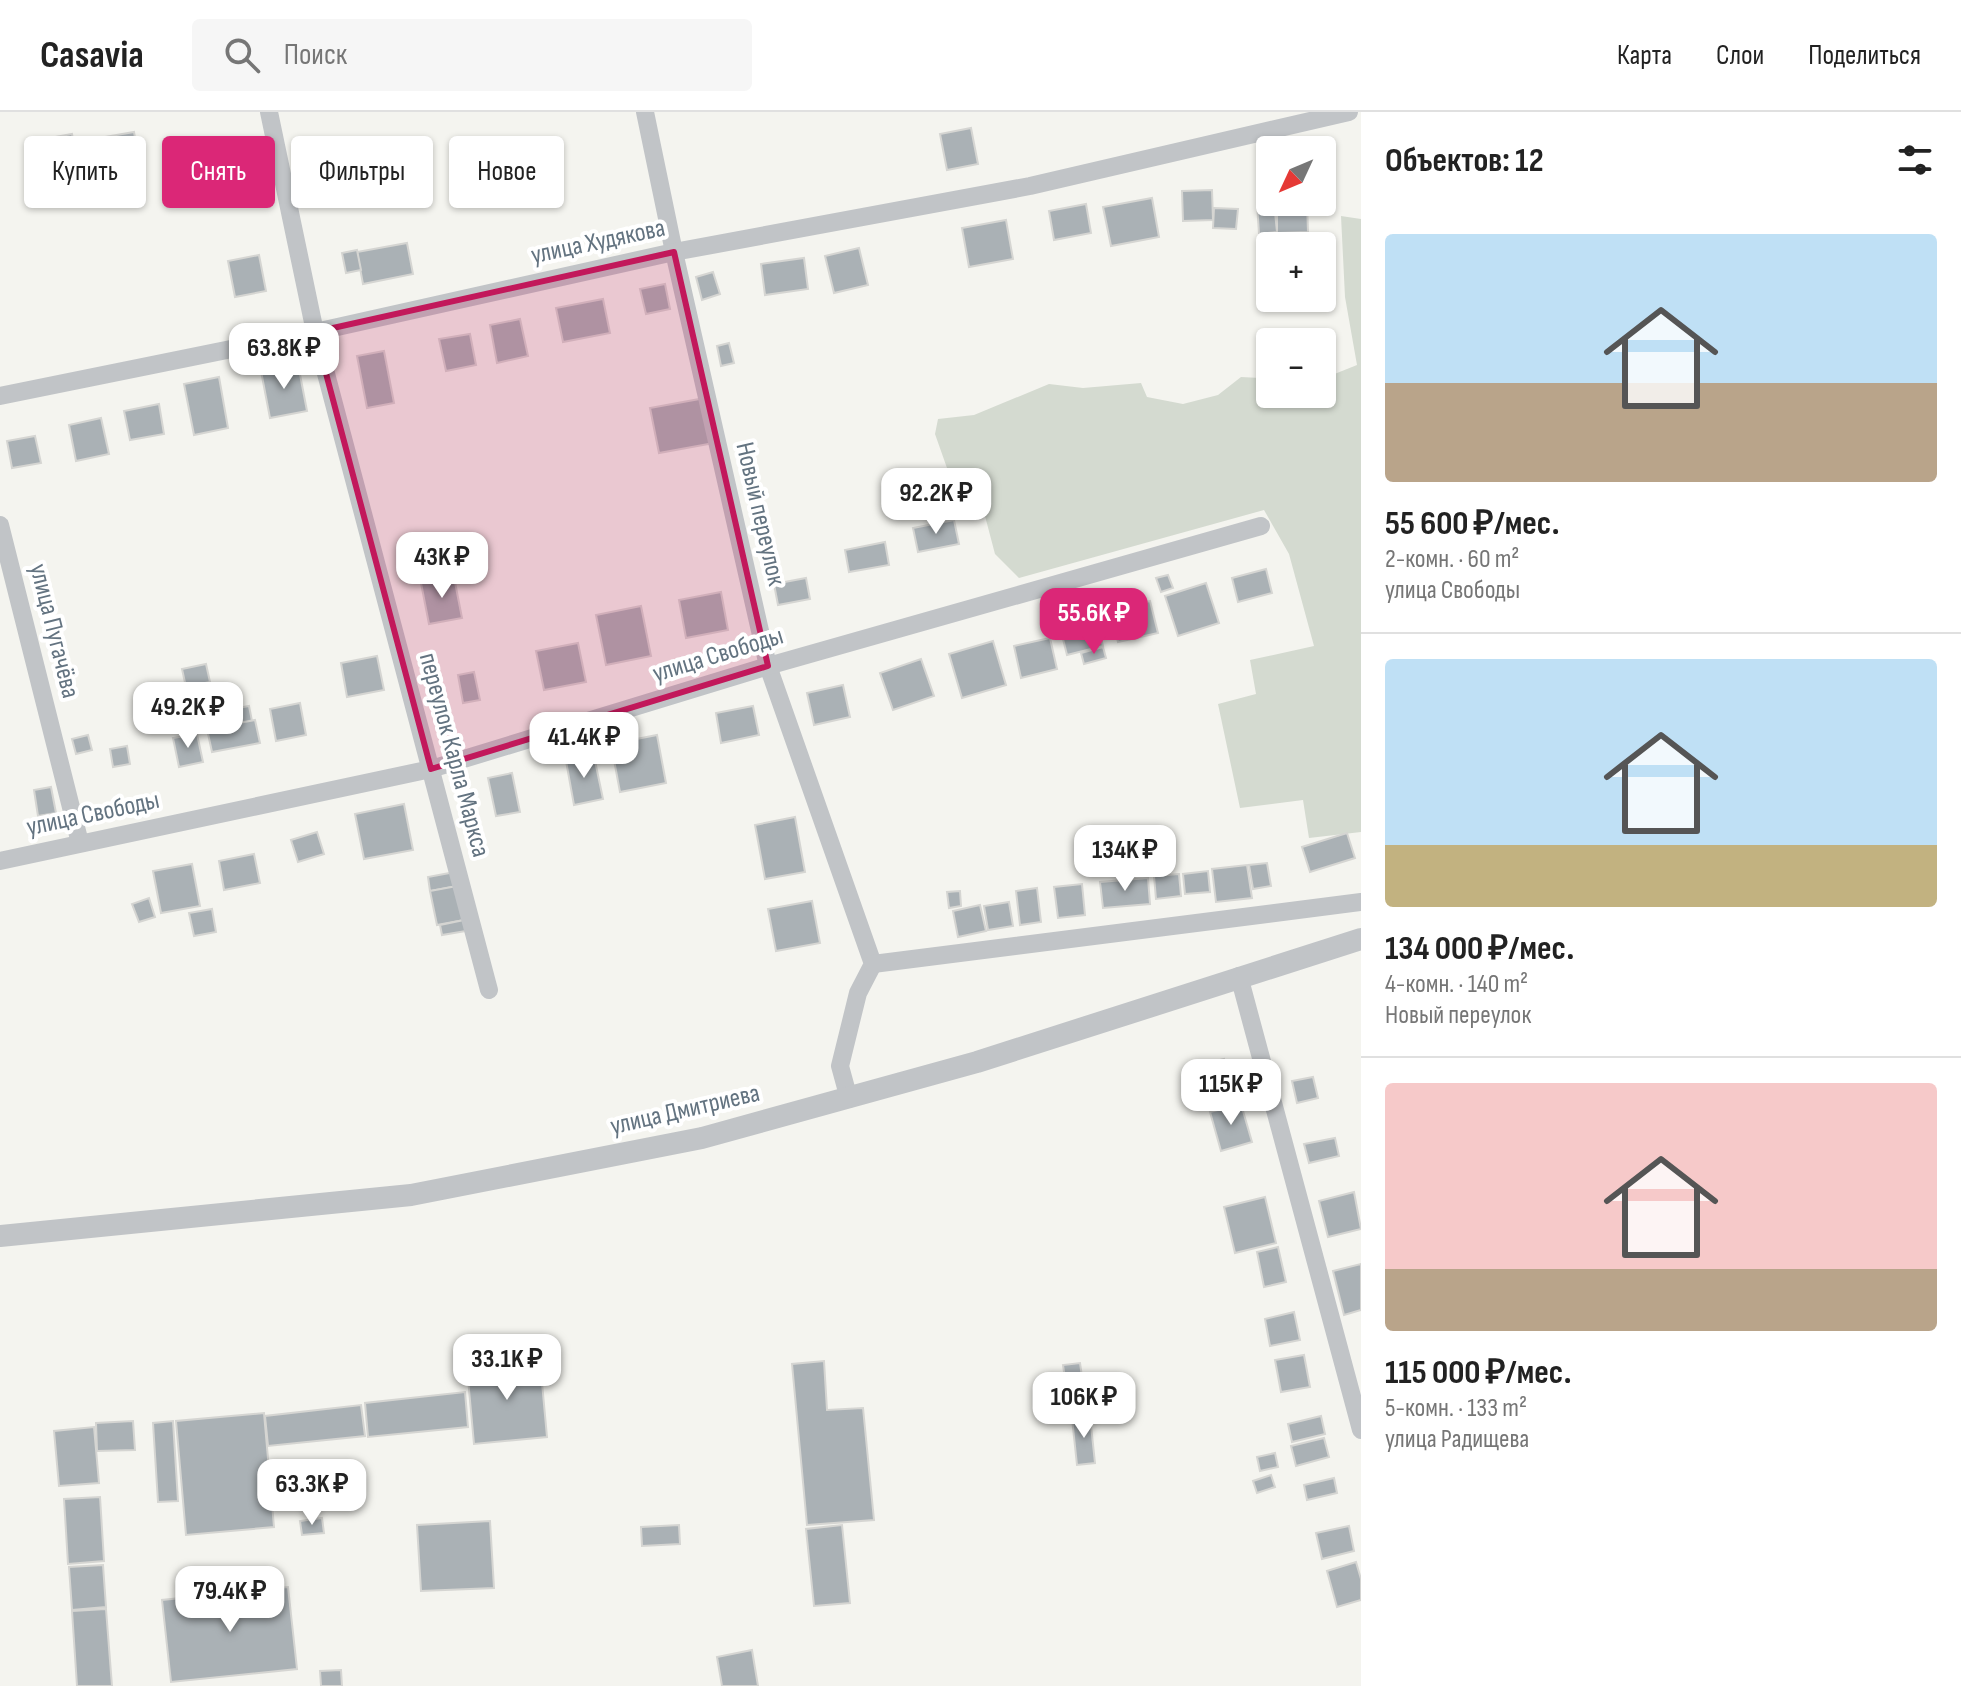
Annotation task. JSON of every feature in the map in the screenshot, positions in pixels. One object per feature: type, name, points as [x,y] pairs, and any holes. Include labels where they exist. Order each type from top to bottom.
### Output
[{"type":"street","name":"переулок Карла Маркса","points":[[269,112],[315,332],[489,990]]},
{"type":"street","name":"Новый переулок","points":[[645,112],[768,666],[873,964]]},
{"type":"street","name":"улица Худякова","points":[[0,396],[315,332],[674,252],[1030,186],[1349,112]]},
{"type":"street","name":"улица Пугачёва","points":[[0,525],[80,843]]},
{"type":"street","name":"улица Свободы","points":[[0,861],[431,769],[768,666],[1261,526]]},
{"type":"street","points":[[849,1099],[840,1066],[858,993],[873,964],[1361,902]]},
{"type":"street","name":"улица Дмитриева","points":[[0,1236],[411,1195],[702,1138],[977,1062],[1361,939]]},
{"type":"street","points":[[1239,976],[1361,1430]]},
{"type":"highlighted area","points":[[674,252],[768,666],[431,769],[315,332]]},
{"type":"shaded area","points":[[1341,216],[1361,219],[1361,832],[1309,838],[1303,800],[1240,808],[1218,704],[1256,694],[1250,660],[1314,646],[1289,554],[1264,510],[1019,578],[995,554],[980,497],[959,502],[935,434],[938,419],[974,415],[1049,384],[1083,388],[1141,383],[1147,397],[1183,404],[1218,395],[1241,377],[1256,378],[1256,408],[1336,408],[1336,373],[1357,365],[1345,297]]},
{"type":"building","points":[[971,128],[978,164],[947,170],[940,134]]},
{"type":"building","points":[[134,132],[135,136],[111,136]]},
{"type":"building","points":[[1212,190],[1213,220],[1183,221],[1182,191]]},
{"type":"building","points":[[1152,198],[1159,237],[1111,246],[1103,207]]},
{"type":"building","points":[[1086,204],[1091,233],[1054,240],[1049,211]]},
{"type":"building","points":[[1214,208],[1238,209],[1236,229],[1213,228]]},
{"type":"building","points":[[1258,216],[1275,216],[1277,232],[1259,232]]},
{"type":"building","points":[[1277,216],[1307,216],[1308,232],[1277,232]]},
{"type":"building","points":[[1006,220],[1013,259],[969,267],[962,228]]},
{"type":"building","points":[[407,243],[413,274],[363,284],[357,252]]},
{"type":"building","points":[[859,248],[868,285],[834,293],[825,256]]},
{"type":"building","points":[[357,250],[361,270],[346,273],[342,253]]},
{"type":"building","points":[[259,255],[266,291],[235,297],[228,261]]},
{"type":"building","points":[[804,258],[808,289],[765,295],[761,264]]},
{"type":"building","points":[[713,272],[720,294],[702,300],[696,277]]},
{"type":"building","points":[[665,284],[670,309],[646,314],[640,289]]},
{"type":"building","points":[[603,299],[610,333],[563,342],[556,308]]},
{"type":"building","points":[[520,319],[528,356],[497,363],[490,325]]},
{"type":"building","points":[[470,334],[476,365],[446,371],[439,339]]},
{"type":"building","points":[[729,343],[734,363],[721,366],[717,346]]},
{"type":"building","points":[[384,351],[394,403],[367,408],[357,356]]},
{"type":"building","points":[[298,364],[307,411],[270,418],[261,371]]},
{"type":"building","points":[[219,377],[228,428],[194,435],[184,384]]},
{"type":"building","points":[[705,398],[714,443],[659,453],[650,408]]},
{"type":"building","points":[[159,404],[164,434],[130,440],[124,411]]},
{"type":"building","points":[[101,418],[109,454],[76,461],[69,425]]},
{"type":"building","points":[[35,436],[41,463],[12,468],[7,441]]},
{"type":"building","points":[[954,520],[959,544],[918,552],[913,528]]},
{"type":"building","points":[[885,542],[889,565],[849,572],[845,550]]},
{"type":"building","points":[[1266,569],[1272,593],[1238,602],[1232,578]]},
{"type":"building","points":[[1168,575],[1173,588],[1161,592],[1156,578]]},
{"type":"building","points":[[454,577],[462,618],[429,624],[421,583]]},
{"type":"building","points":[[806,578],[810,599],[778,605],[774,584]]},
{"type":"building","points":[[1206,583],[1219,623],[1178,636],[1165,596]]},
{"type":"building","points":[[721,592],[728,630],[686,638],[679,600]]},
{"type":"building","points":[[1150,601],[1158,633],[1118,642],[1110,611]]},
{"type":"building","points":[[641,606],[651,656],[606,665],[596,615]]},
{"type":"building","points":[[1095,615],[1103,646],[1067,655],[1059,623]]},
{"type":"building","points":[[1050,638],[1057,669],[1021,678],[1014,646]]},
{"type":"building","points":[[993,641],[1006,685],[962,698],[949,654]]},
{"type":"building","points":[[578,643],[586,682],[544,690],[536,651]]},
{"type":"building","points":[[1103,647],[1106,658],[1084,664],[1081,653]]},
{"type":"building","points":[[377,656],[384,690],[347,697],[341,663]]},
{"type":"building","points":[[921,659],[934,696],[893,710],[880,673]]},
{"type":"building","points":[[206,664],[210,682],[186,687],[182,669]]},
{"type":"building","points":[[474,672],[480,700],[463,703],[458,675]]},
{"type":"building","points":[[843,685],[850,717],[814,725],[807,693]]},
{"type":"building","points":[[300,703],[306,735],[276,741],[270,709]]},
{"type":"building","points":[[249,706],[252,721],[225,726],[222,711]]},
{"type":"building","points":[[753,706],[759,735],[721,743],[716,713]]},
{"type":"building","points":[[255,720],[260,743],[212,752],[207,729]]},
{"type":"building","points":[[197,734],[203,762],[179,767],[173,738]]},
{"type":"building","points":[[88,735],[92,750],[76,754],[72,739]]},
{"type":"building","points":[[657,735],[666,783],[620,792],[611,744]]},
{"type":"building","points":[[127,746],[130,764],[113,767],[110,749]]},
{"type":"building","points":[[594,756],[603,799],[574,805],[566,761]]},
{"type":"building","points":[[512,773],[520,812],[496,816],[488,778]]},
{"type":"building","points":[[51,787],[56,813],[38,816],[34,790]]},
{"type":"building","points":[[404,804],[413,850],[364,859],[355,814]]},
{"type":"building","points":[[795,817],[805,872],[765,879],[755,825]]},
{"type":"building","points":[[317,832],[324,854],[298,862],[291,840]]},
{"type":"building","points":[[1347,833],[1355,858],[1310,872],[1302,847]]},
{"type":"building","points":[[254,854],[260,883],[224,890],[219,861]]},
{"type":"building","points":[[1267,863],[1271,886],[1253,889],[1249,865]]},
{"type":"building","points":[[192,864],[200,906],[161,913],[153,871]]},
{"type":"building","points":[[1247,865],[1252,898],[1216,902],[1212,869]]},
{"type":"building","points":[[1208,871],[1210,892],[1185,894],[1183,874]]},
{"type":"building","points":[[455,872],[458,886],[430,891],[428,877]]},
{"type":"building","points":[[1179,874],[1181,896],[1156,899],[1154,876]]},
{"type":"building","points":[[1148,878],[1150,904],[1103,908],[1100,882]]},
{"type":"building","points":[[1082,884],[1085,915],[1058,918],[1054,887]]},
{"type":"building","points":[[457,886],[464,920],[437,925],[430,891]]},
{"type":"building","points":[[1037,888],[1041,922],[1020,925],[1016,891]]},
{"type":"building","points":[[960,891],[961,906],[949,908],[947,892]]},
{"type":"building","points":[[149,898],[155,917],[139,922],[132,904]]},
{"type":"building","points":[[812,901],[820,943],[776,951],[768,909]]},
{"type":"building","points":[[1009,902],[1013,926],[988,930],[984,906]]},
{"type":"building","points":[[980,905],[986,931],[958,937],[953,911]]},
{"type":"building","points":[[212,909],[216,932],[194,936],[189,913]]},
{"type":"building","points":[[464,920],[466,931],[442,935],[440,925]]},
{"type":"building","points":[[1224,1059],[1231,1085],[1195,1094],[1188,1068]]},
{"type":"building","points":[[1313,1077],[1318,1098],[1297,1103],[1292,1081]]},
{"type":"building","points":[[1241,1104],[1252,1142],[1221,1151],[1210,1112]]},
{"type":"building","points":[[1335,1138],[1339,1156],[1309,1163],[1304,1144]]},
{"type":"building","points":[[1354,1192],[1361,1229],[1328,1237],[1319,1201]]},
{"type":"building","points":[[1265,1197],[1276,1243],[1235,1253],[1224,1207]]},
{"type":"building","points":[[1278,1247],[1286,1282],[1264,1287],[1257,1252]]},
{"type":"building","points":[[1361,1264],[1361,1310],[1344,1315],[1333,1271]]},
{"type":"building","points":[[1294,1312],[1300,1340],[1270,1346],[1265,1319]]},
{"type":"building","points":[[1304,1355],[1310,1387],[1281,1392],[1275,1360]]},
{"type":"building","points":[[540,1361],[547,1437],[474,1444],[467,1368]]},
{"type":"building","points":[[824,1361],[827,1410],[863,1408],[874,1520],[807,1525],[792,1364]]},
{"type":"building","points":[[1080,1363],[1087,1411],[1070,1414],[1063,1365]]},
{"type":"building","points":[[465,1392],[468,1427],[368,1437],[365,1403]]},
{"type":"building","points":[[361,1405],[365,1436],[268,1446],[265,1416]]},
{"type":"building","points":[[264,1413],[274,1527],[186,1535],[176,1421]]},
{"type":"building","points":[[1090,1416],[1095,1463],[1077,1465],[1072,1418]]},
{"type":"building","points":[[1321,1416],[1325,1434],[1292,1442],[1288,1424]]},
{"type":"building","points":[[133,1421],[135,1450],[97,1451],[96,1423]]},
{"type":"building","points":[[173,1421],[178,1501],[158,1502],[153,1423]]},
{"type":"building","points":[[94,1427],[99,1483],[59,1486],[54,1431]]},
{"type":"building","points":[[1324,1438],[1329,1457],[1296,1466],[1291,1446]]},
{"type":"building","points":[[1275,1453],[1278,1467],[1260,1471],[1257,1457]]},
{"type":"building","points":[[1271,1475],[1275,1487],[1257,1493],[1253,1481]]},
{"type":"building","points":[[1334,1478],[1337,1493],[1307,1500],[1304,1485]]},
{"type":"building","points":[[100,1497],[104,1561],[68,1564],[64,1499]]},
{"type":"building","points":[[322,1518],[324,1533],[302,1535],[300,1521]]},
{"type":"building","points":[[490,1521],[494,1588],[421,1591],[417,1525]]},
{"type":"building","points":[[679,1525],[680,1544],[642,1546],[641,1527]]},
{"type":"building","points":[[842,1525],[850,1603],[814,1606],[806,1529]]},
{"type":"building","points":[[1349,1526],[1354,1551],[1322,1559],[1316,1533]]},
{"type":"building","points":[[1356,1562],[1361,1579],[1361,1600],[1337,1607],[1327,1571]]},
{"type":"building","points":[[103,1565],[106,1607],[72,1610],[69,1567]]},
{"type":"building","points":[[288,1587],[297,1669],[171,1682],[162,1600]]},
{"type":"building","points":[[106,1609],[112,1686],[77,1686],[72,1611]]},
{"type":"building","points":[[752,1650],[758,1686],[722,1686],[717,1657]]},
{"type":"building","points":[[341,1670],[342,1686],[321,1686],[320,1671]]}]
